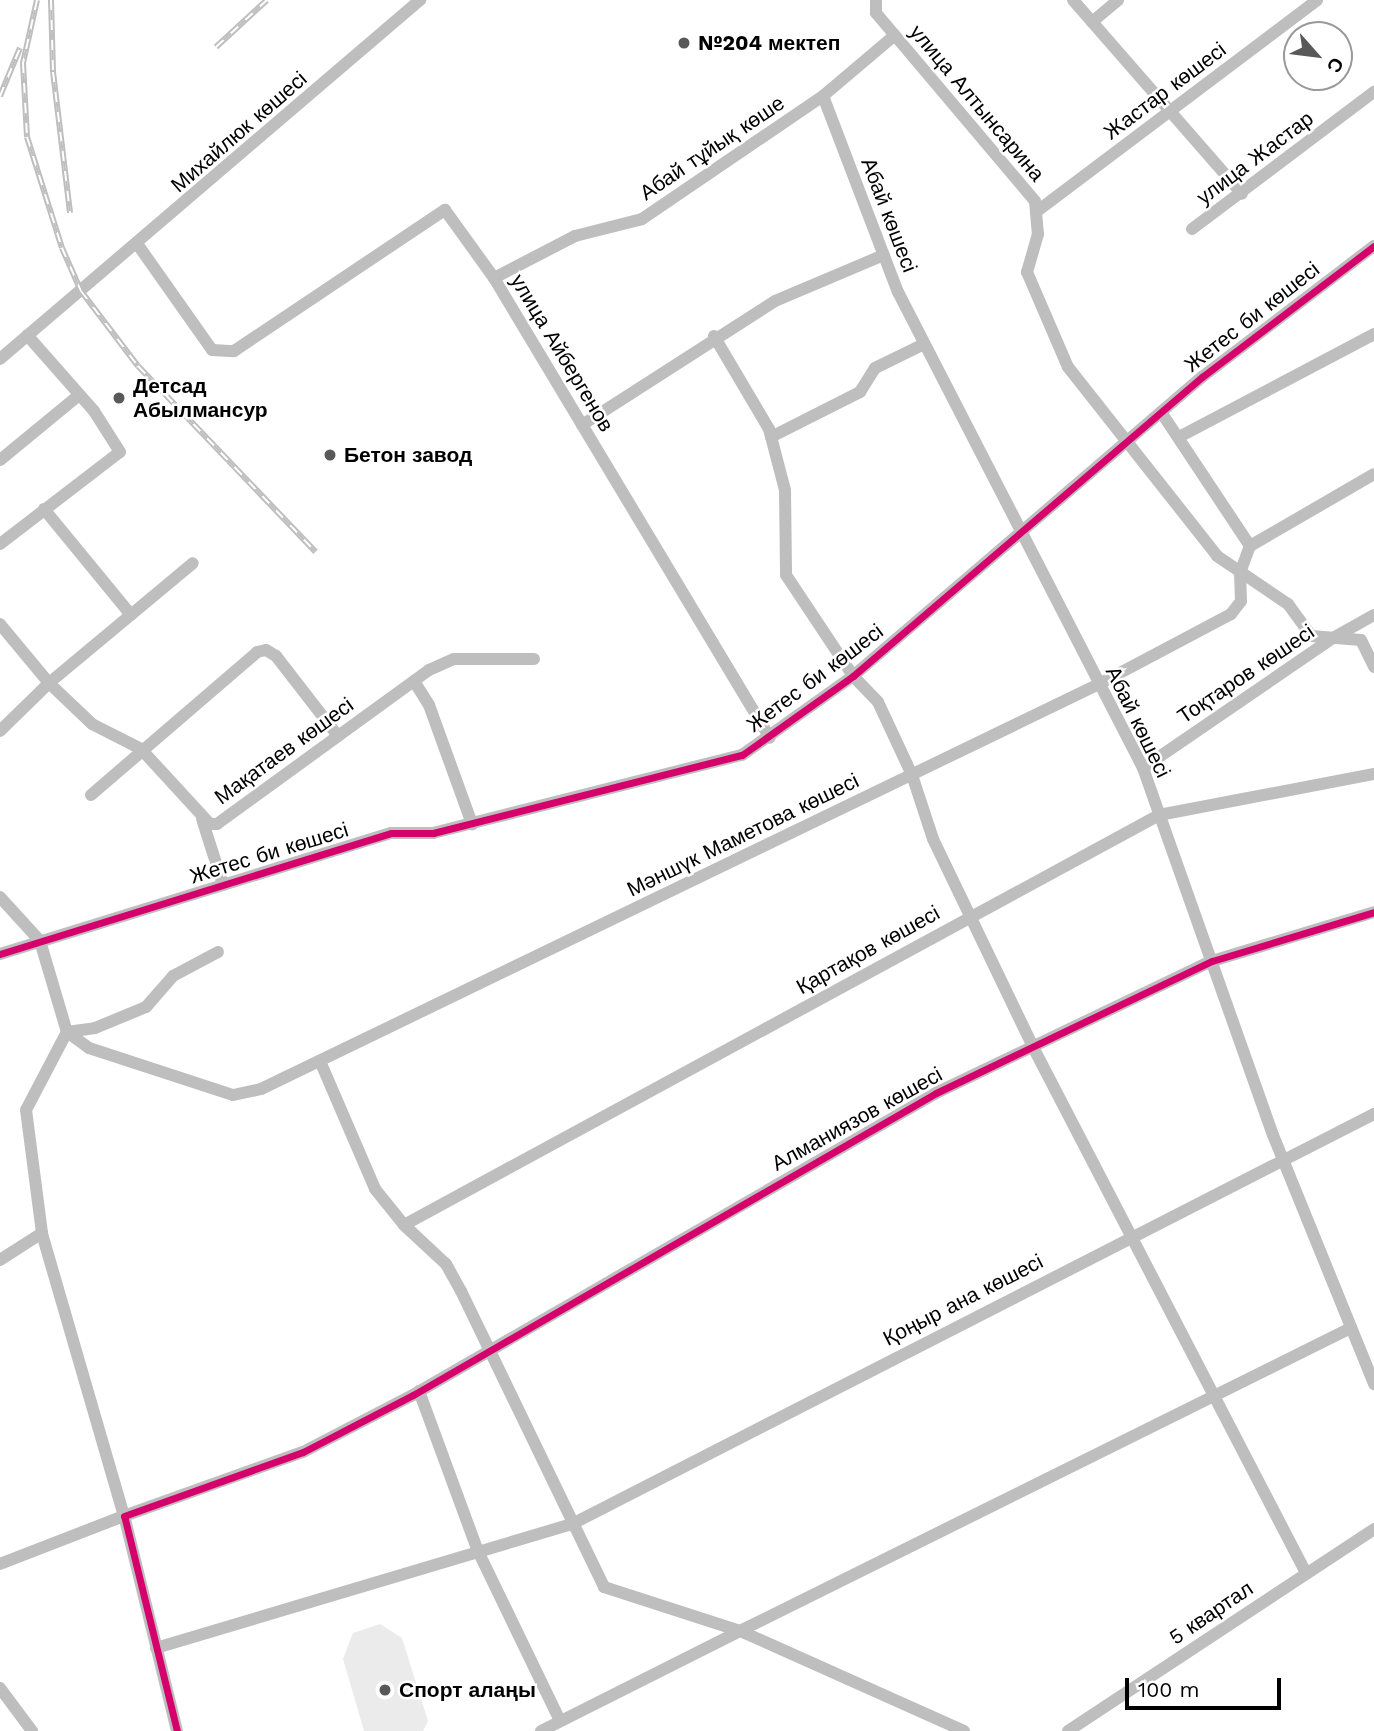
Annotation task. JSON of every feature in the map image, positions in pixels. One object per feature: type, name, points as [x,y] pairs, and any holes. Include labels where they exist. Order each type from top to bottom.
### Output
[{"type":"street","name":"Михайлюк көшесі","points":[[0,359],[138,245],[420,0]]},
{"type":"street","name":"улица Алтынсарина","points":[[876,0],[876,13],[1035,201],[1038,234],[1027,272],[1068,367],[1129,439],[1201,538],[1240,573],[1288,604],[1311,636],[1361,639],[1374,667]]},
{"type":"street","points":[[1073,0],[1242,194]]},
{"type":"street","points":[[1093,22],[1118,0]]},
{"type":"street","name":"Жастар көшесі","points":[[1036,212],[1317,0]]},
{"type":"street","name":"Абай тұйық көше","points":[[494,278],[575,236],[642,219],[823,96],[895,35]]},
{"type":"street","name":"улица Жастар","points":[[1192,229],[1242,194],[1374,92]]},
{"type":"street","name":"Абай көшесі","points":[[823,96],[884,255],[924,344],[1143,768],[1283,1157],[1374,1384]]},
{"type":"street","name":"улица Айбергенов","points":[[138,245],[212,350],[234,351],[445,210],[494,278],[770,738]]},
{"type":"street","name":"Жетес би көшесі","points":[[0,954],[391,833],[433,833],[742,755],[770,738],[853,676],[1161,412],[1374,246]]},
{"type":"street","points":[[582,425],[714,336],[775,301],[884,255]]},
{"type":"street","points":[[1179,437],[1374,334]]},
{"type":"street","points":[[0,544],[120,452],[94,411],[27,335]]},
{"type":"street","points":[[714,336],[771,437],[785,490],[786,575],[853,676],[878,702],[912,775],[933,839],[1033,1047],[1128,1236],[1306,1573]]},
{"type":"street","points":[[771,437],[860,392],[875,368],[924,344]]},
{"type":"street","points":[[0,460],[78,396]]},
{"type":"street","points":[[1161,412],[1250,546],[1374,474]]},
{"type":"street","points":[[44,509],[131,615]]},
{"type":"street","name":"Мәншүк Маметова көшесі","points":[[67,1032],[89,1048],[233,1095],[254,1092],[1099,684],[1231,614],[1241,601],[1240,573],[1250,546]]},
{"type":"street","points":[[0,732],[49,683],[193,563]]},
{"type":"street","name":"Тоқтаров көшесі","points":[[1143,768],[1333,638],[1374,615]]},
{"type":"street","name":"Мақатаев көшесі","points":[[0,624],[49,683],[92,724],[141,749],[202,819],[217,824],[414,681],[454,659],[534,659]]},
{"type":"street","points":[[91,795],[141,749],[257,652],[266,650],[276,656],[338,736]]},
{"type":"street","points":[[414,681],[429,705],[472,824]]},
{"type":"street","name":"Қартақов көшесі","points":[[404,1225],[1159,815],[1374,774]]},
{"type":"street","points":[[202,819],[223,885]]},
{"type":"street","points":[[0,897],[40,942],[67,1032],[26,1110],[42,1233],[124,1516],[177,1731]]},
{"type":"street","name":"Алманиязов көшесі","points":[[0,1564],[303,1452],[419,1391],[491,1347],[936,1093],[1212,961],[1374,912]]},
{"type":"street","points":[[67,1032],[96,1027],[146,1007],[173,976],[218,952]]},
{"type":"street","points":[[320,1061],[375,1189],[404,1225],[446,1264],[491,1347],[572,1524],[604,1587],[740,1631],[964,1731]]},
{"type":"street","name":"Қоңыр ана көшесі","points":[[156,1648],[477,1549],[572,1524],[1128,1236],[1374,1114]]},
{"type":"street","points":[[0,1260],[42,1233]]},
{"type":"street","points":[[541,1731],[559,1719],[1351,1328]]},
{"type":"street","points":[[419,1391],[477,1549],[559,1719]]},
{"type":"street","name":"5 квартал","points":[[1068,1731],[1374,1528]]},
{"type":"street","points":[[0,1688],[32,1731]]},
{"type":"shaded area","name":"Спорт алаңы","points":[[380,1624],[402,1638],[428,1721],[423,1731],[364,1731],[343,1659],[353,1633]]},
{"type":"railway","points":[[37,0],[23,63],[27,137],[62,248],[81,291],[138,366],[316,552]]},
{"type":"railway","points":[[51,0],[53,72],[70,213]]},
{"type":"railway","points":[[216,47],[267,0]]},
{"type":"railway","points":[[0,96],[20,48]]},
{"type":"cycle path","points":[[0,954],[391,833],[433,833],[742,755],[853,676],[1202,377],[1374,246]]},
{"type":"cycle path","points":[[177,1731],[124,1516],[303,1452],[413,1395],[936,1093],[1212,961],[1374,912]]},
{"type":"place","name":"№204 мектеп","points":[[684,43]]},
{"type":"place","name":"Детсад Абылмансур","points":[[119,398]]},
{"type":"place","name":"Бетон завод","points":[[330,455]]},
{"type":"place","name":"Спорт алаңы","points":[[385,1690]]}]
